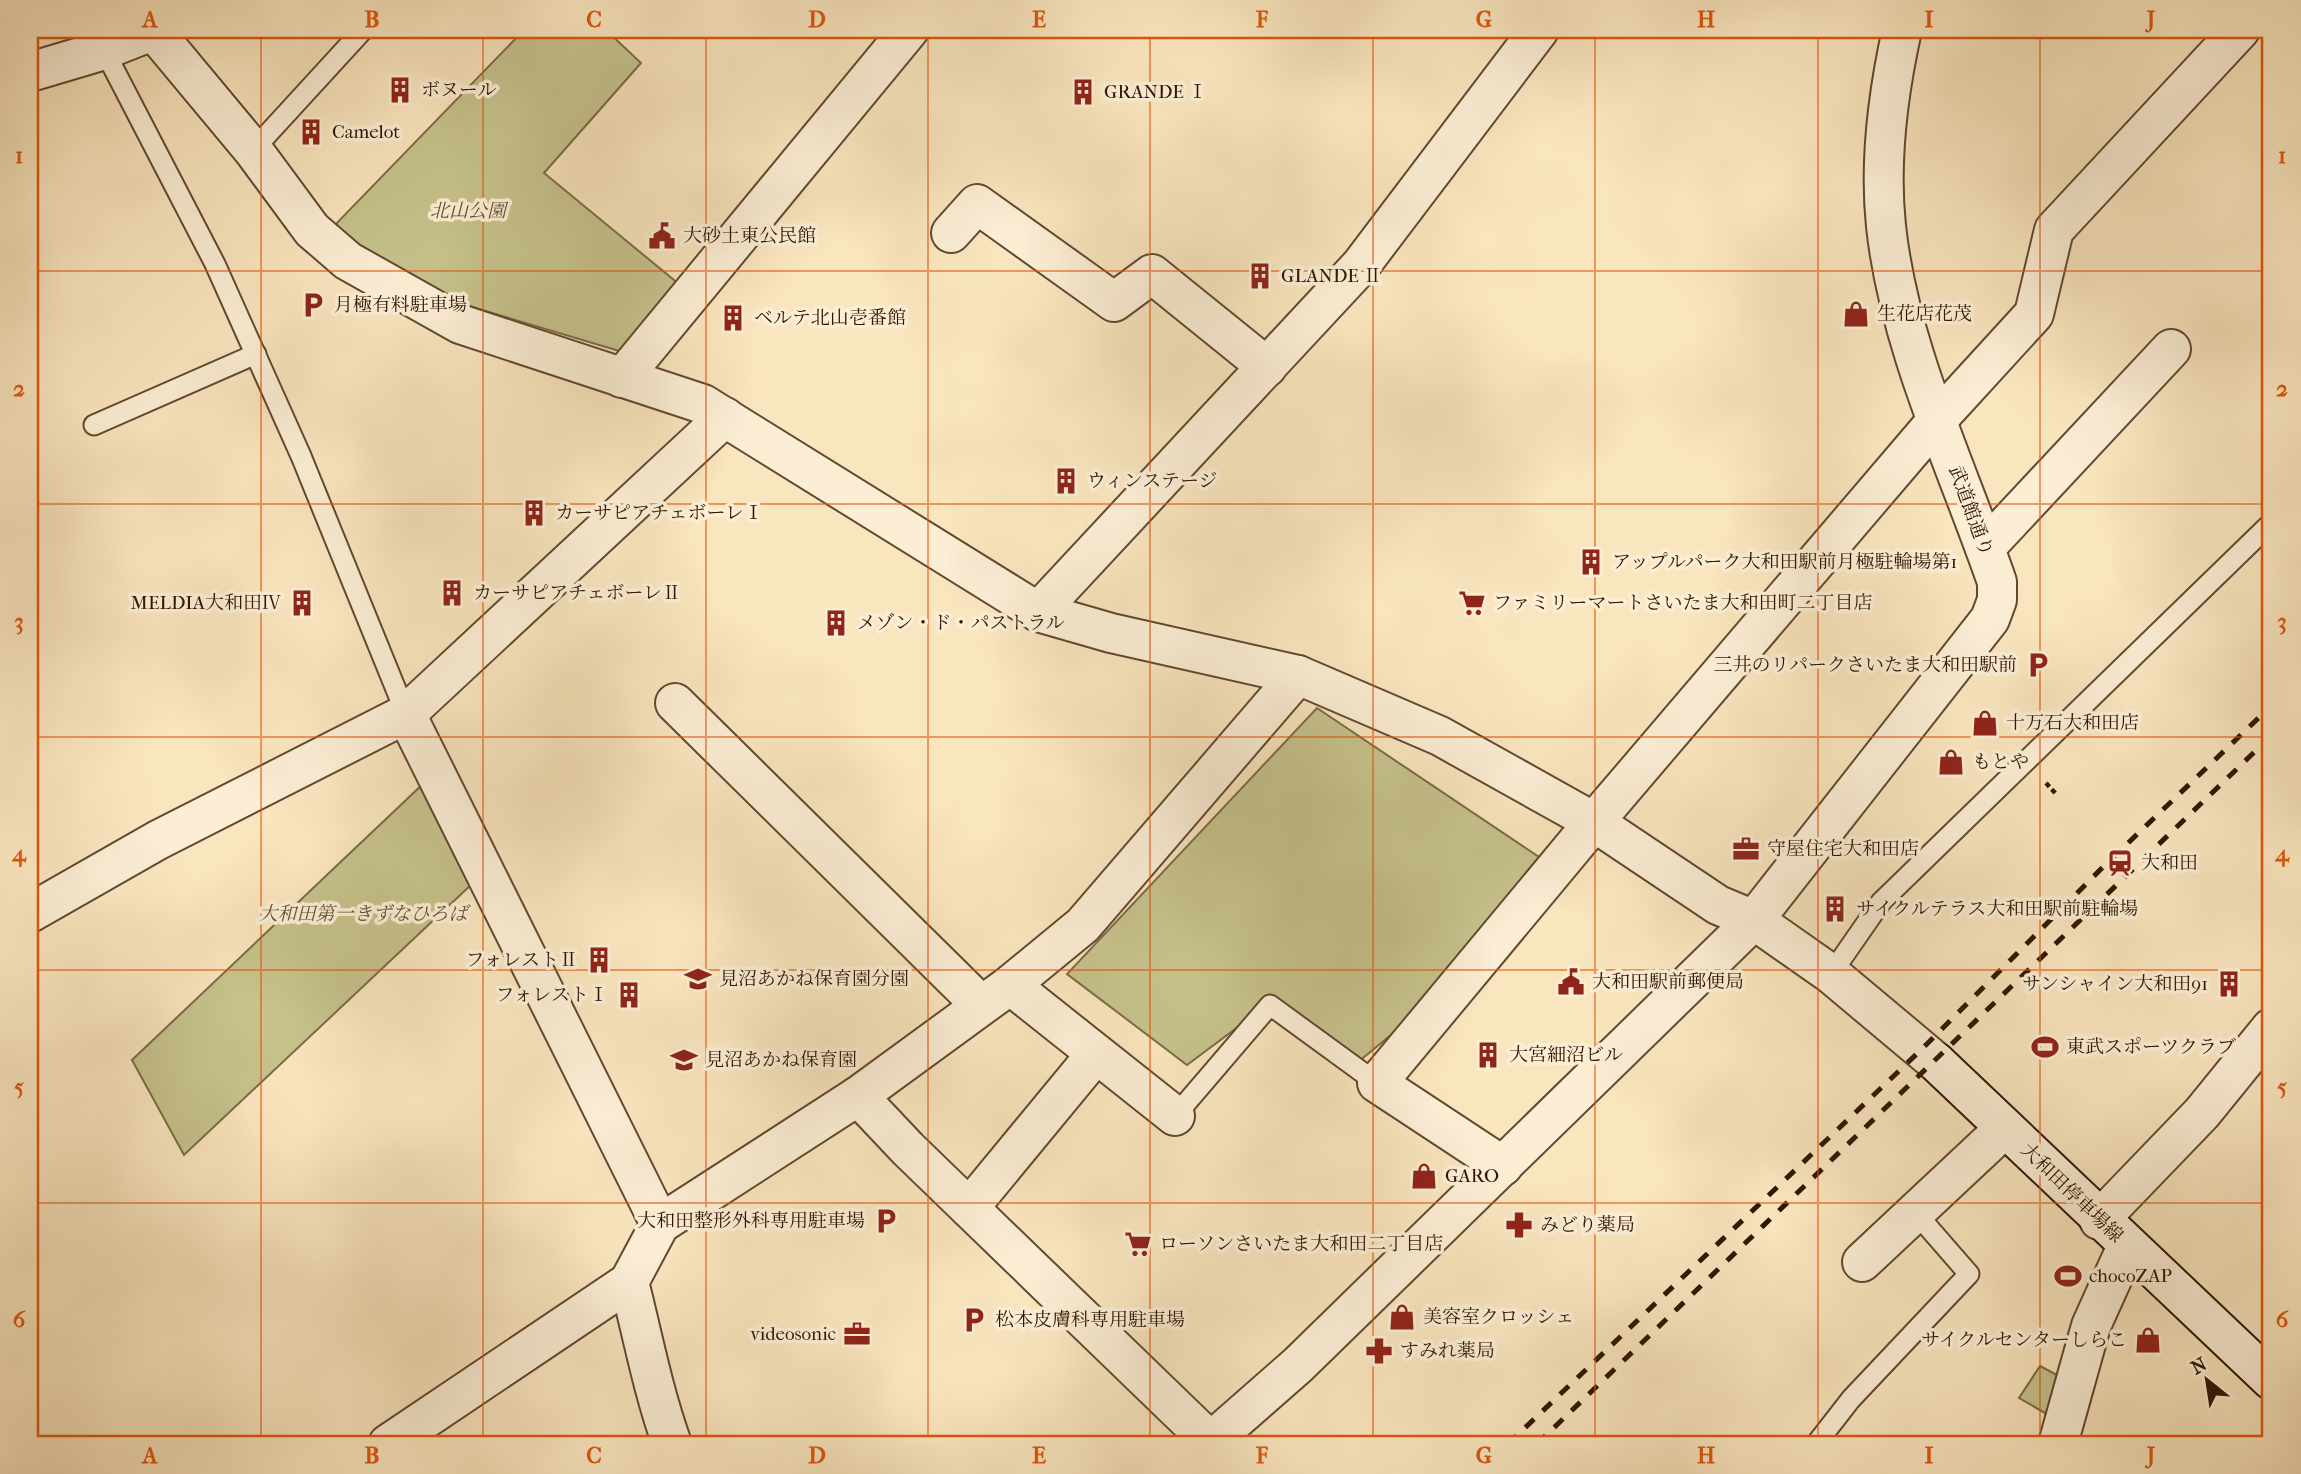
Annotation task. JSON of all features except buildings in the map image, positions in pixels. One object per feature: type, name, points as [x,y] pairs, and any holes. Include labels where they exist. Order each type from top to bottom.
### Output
[{"type":"street","name":"大和田停車場線","points":[[154,30],[253,150],[312,230],[348,261],[460,324],[704,404],[1038,612],[1111,633],[1298,675],[1440,736],[1594,822],[1718,905],[1754,920],[1831,974],[1937,1062],[2099,1220],[2271,1380]]},
{"type":"street","points":[[30,72],[104,50],[154,30]]},
{"type":"street","points":[[622,379],[909,30]]},
{"type":"street","points":[[1038,612],[1361,265],[1538,30]]},
{"type":"street","name":"武道館通り","points":[[1211,1444],[1298,1365],[1754,920],[1990,619],[1997,600],[1997,582],[1911,338],[1886,226],[1884,173],[1887,115],[1902,30]]},
{"type":"street","points":[[1503,1166],[1377,1083],[1594,822],[1938,419],[2034,314],[2054,230],[2231,33]]},
{"type":"street","points":[[950,233],[977,204],[1114,302],[1152,274],[1267,367]]},
{"type":"street","points":[[1985,548],[2171,349]]},
{"type":"street","points":[[30,913],[158,840],[406,714],[725,418]]},
{"type":"street","points":[[388,1444],[629,1282],[660,1224],[858,1096],[995,995],[1083,925],[1298,675]]},
{"type":"street","points":[[675,703],[995,995],[1096,1054],[1175,1116]]},
{"type":"street","points":[[406,714],[660,1224]]},
{"type":"street","points":[[2099,1220],[2202,1113],[2271,1028]]},
{"type":"street","points":[[969,1208],[1096,1054]]},
{"type":"street","points":[[858,1096],[1211,1444]]},
{"type":"street","points":[[1862,1262],[2005,1128]]},
{"type":"street","points":[[2058,1444],[2091,1326],[2127,1246]]},
{"type":"street","points":[[629,1282],[649,1359],[653,1391],[672,1444]]},
{"type":"lane","points":[[253,150],[363,30]]},
{"type":"lane","points":[[104,50],[215,264],[256,354],[301,456],[406,714]]},
{"type":"lane","points":[[94,425],[256,354]]},
{"type":"lane","points":[[1831,974],[1881,902],[2271,523]]},
{"type":"lane","points":[[1175,1116],[1270,1005],[1377,1083]]},
{"type":"lane","points":[[1816,1444],[1851,1399],[1969,1274],[1915,1212]]},
{"type":"green space","name":"北山公園","points":[[524,30],[606,30],[641,63],[544,173],[680,285],[626,353],[462,304],[371,258],[331,229]]},
{"type":"green space","points":[[1317,708],[1542,859],[1419,1012],[1358,1062],[1274,1000],[1187,1065],[1067,974]]},
{"type":"green space","name":"大和田第一きずなひろば","points":[[425,782],[473,883],[184,1155],[132,1060]]},
{"type":"green space","points":[[2040,1366],[2070,1382],[2057,1420],[2019,1398]]},
{"type":"railway","points":[[1508,1444],[1923,1048],[2102,868],[2271,706]]},
{"type":"railway","points":[[1537,1444],[2271,736]]},
{"type":"place","name":"ボヌール","points":[[400,90]]},
{"type":"place","name":"GRANDE Ⅰ","points":[[1083,92]]},
{"type":"place","name":"Camelot","points":[[311,132]]},
{"type":"place","name":"大砂土東公民館","points":[[662,236]]},
{"type":"place","name":"GLANDE Ⅱ","points":[[1260,276]]},
{"type":"place","name":"月極有料駐車場","points":[[313,305]]},
{"type":"place","name":"生花店花茂","points":[[1856,314]]},
{"type":"place","name":"ベルテ北山壱番館","points":[[733,318]]},
{"type":"place","name":"ウィンステージ","points":[[1066,481]]},
{"type":"place","name":"カーサピアチェボーレⅠ","points":[[534,513]]},
{"type":"place","name":"アップルパーク大和田駅前月極駐輪場第1","points":[[1591,562]]},
{"type":"place","name":"カーサピアチェボーレⅡ","points":[[452,593]]},
{"type":"place","name":"MELDIA大和田Ⅳ","points":[[302,603]]},
{"type":"place","name":"ファミリーマートさいたま大和田町二丁目店","points":[[1472,603]]},
{"type":"place","name":"メゾン・ド・パストラル","points":[[836,623]]},
{"type":"place","name":"三井のリパークさいたま大和田駅前","points":[[2038,665]]},
{"type":"place","name":"十万石大和田店","points":[[1985,723]]},
{"type":"place","name":"もとや","points":[[1951,762]]},
{"type":"place","name":"守屋住宅大和田店","points":[[1746,849]]},
{"type":"place","name":"大和田","points":[[2120,863]]},
{"type":"place","name":"サイクルテラス大和田駅前駐輪場","points":[[1835,909]]},
{"type":"place","name":"フォレストⅡ","points":[[599,960]]},
{"type":"place","name":"見沼あかね保育園分園","points":[[698,979]]},
{"type":"place","name":"大和田駅前郵便局","points":[[1571,982]]},
{"type":"place","name":"サンシャイン大和田91","points":[[2229,984]]},
{"type":"place","name":"フォレストⅠ","points":[[629,995]]},
{"type":"place","name":"東武スポーツクラブ","points":[[2045,1047]]},
{"type":"place","name":"大宮細沼ビル","points":[[1488,1055]]},
{"type":"place","name":"見沼あかね保育園","points":[[684,1060]]},
{"type":"place","name":"GARO","points":[[1424,1176]]},
{"type":"place","name":"大和田整形外科専用駐車場","points":[[886,1221]]},
{"type":"place","name":"みどり薬局","points":[[1519,1225]]},
{"type":"place","name":"ローソンさいたま大和田二丁目店","points":[[1138,1244]]},
{"type":"place","name":"chocoZAP","points":[[2068,1276]]},
{"type":"place","name":"美容室クロッシェ","points":[[1402,1317]]},
{"type":"place","name":"松本皮膚科専用駐車場","points":[[974,1320]]},
{"type":"place","name":"videosonic","points":[[857,1334]]},
{"type":"place","name":"サイクルセンターしらこ","points":[[2148,1340]]},
{"type":"place","name":"すみれ薬局","points":[[1379,1351]]}]
